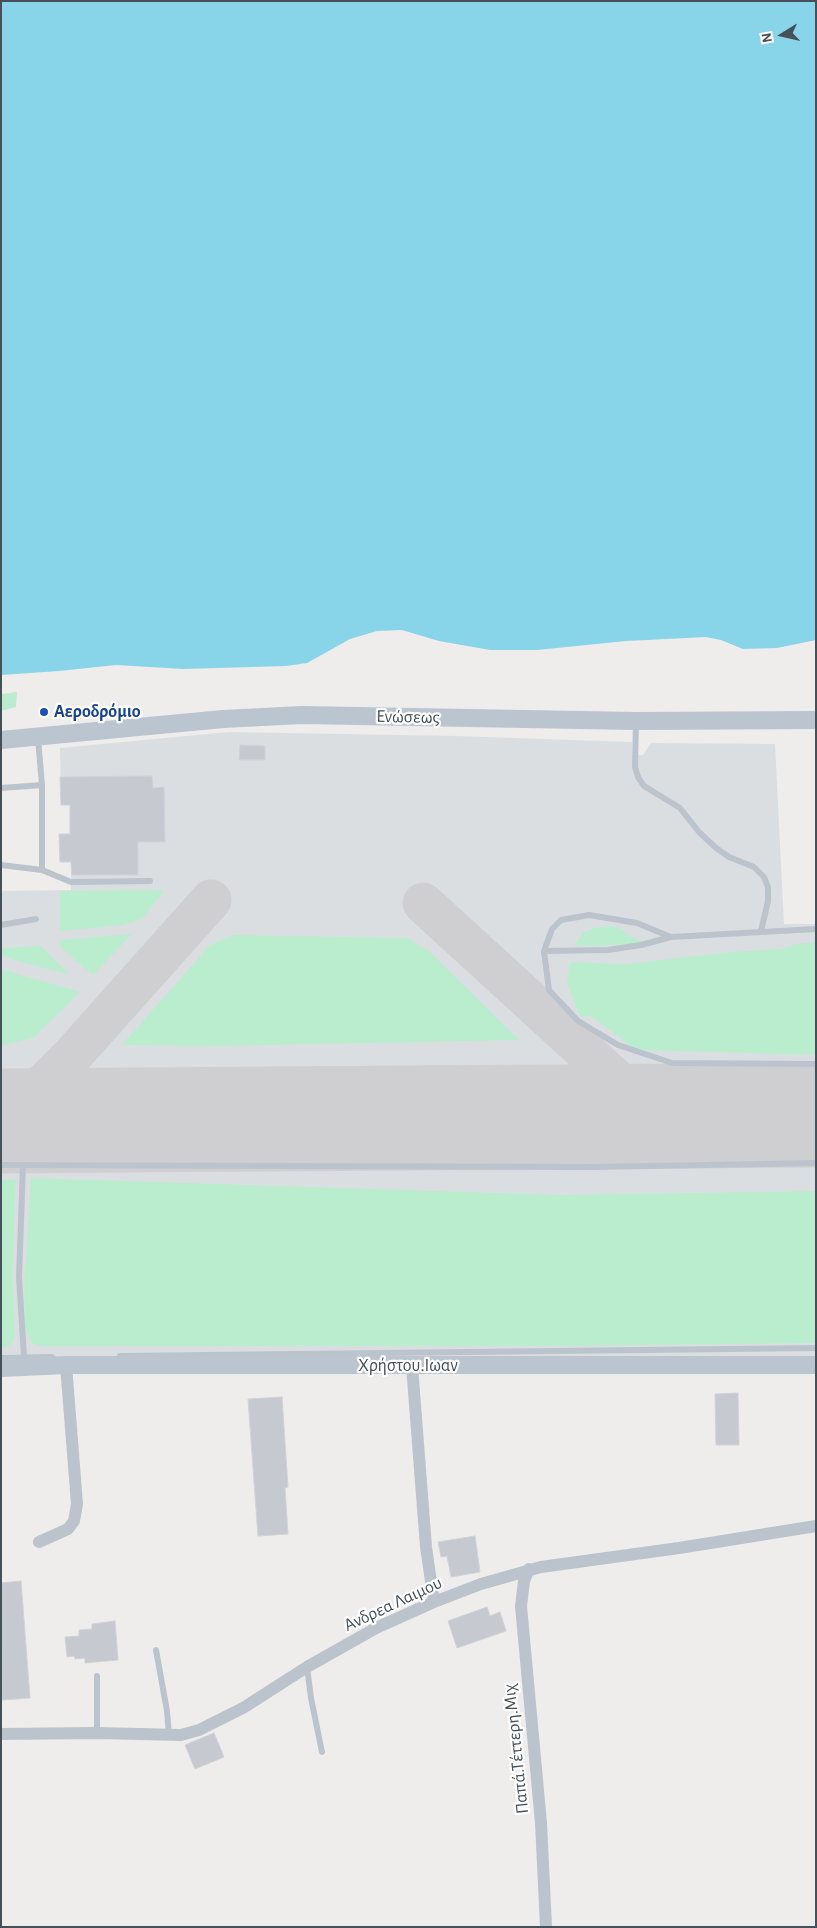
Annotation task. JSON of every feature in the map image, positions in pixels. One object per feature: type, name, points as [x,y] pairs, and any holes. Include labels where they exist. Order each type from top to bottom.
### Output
[{"type":"street","name":"Ενώσεως","points":[[1,740],[223,719],[302,715],[636,721],[806,718]]},
{"type":"street","name":"Χρήστου.Ιωαν","points":[[1,1368],[65,1361],[412,1366],[816,1365]]},
{"type":"street","points":[[39,1542],[68,1529],[74,1521],[77,1504],[65,1361]]},
{"type":"street","points":[[412,1366],[426,1547],[434,1602]]},
{"type":"street","name":"Ανδρεα Λαιμου","points":[[1,1734],[181,1735],[199,1730],[243,1708],[307,1667],[376,1628],[434,1602],[481,1584],[529,1569],[816,1526]]},
{"type":"street","name":"Παπά.Τέττερη.Μιχ","points":[[529,1569],[524,1581],[521,1606],[541,1823],[546,1927]]},
{"type":"lane","points":[[636,721],[635,767],[638,777],[644,786],[680,808],[699,832],[716,848],[729,857],[754,867],[764,877],[768,887],[768,901],[761,931]]},
{"type":"lane","points":[[38,737],[42,785],[42,870]]},
{"type":"lane","points":[[1,788],[42,785]]},
{"type":"lane","points":[[1,865],[42,870],[71,882],[150,881]]},
{"type":"lane","points":[[672,937],[637,923],[589,915],[561,920],[552,930],[544,951],[549,990],[578,1021],[618,1045],[672,1063],[816,1064]]},
{"type":"lane","points":[[1,924],[36,919]]},
{"type":"lane","points":[[544,951],[608,950],[641,945],[672,937],[816,929]]},
{"type":"lane","points":[[1,1165],[592,1167],[816,1163]]},
{"type":"lane","points":[[23,1165],[19,1286],[24,1358]]},
{"type":"lane","points":[[112,1356],[816,1348]]},
{"type":"lane","points":[[1,1358],[65,1361]]},
{"type":"lane","points":[[156,1650],[167,1712],[169,1736]]},
{"type":"lane","points":[[307,1667],[322,1752]]},
{"type":"lane","points":[[97,1676],[97,1734]]},
{"type":"shaded area","points":[[229,732],[457,736],[632,742],[632,755],[643,755],[651,743],[775,744],[784,924],[816,924],[816,1356],[1,1362],[1,891],[71,890],[71,862],[60,862],[59,834],[70,834],[70,805],[61,805],[60,748]]},
{"type":"green space","points":[[17,692],[16,707],[1,711],[1,694]]},
{"type":"green space","points":[[165,890],[142,919],[124,925],[60,931],[60,891]]},
{"type":"green space","points":[[618,926],[628,935],[645,943],[594,946],[574,945],[584,932],[598,927]]},
{"type":"green space","points":[[132,934],[93,975],[60,947],[60,940]]},
{"type":"green space","points":[[233,935],[407,938],[430,952],[519,1040],[222,1046],[122,1045],[210,945]]},
{"type":"green space","points":[[816,942],[816,1055],[641,1050],[633,1047],[591,1016],[580,1017],[567,983],[570,962],[623,964],[731,952],[782,949],[795,944]]},
{"type":"green space","points":[[41,946],[70,975],[11,959],[1,954],[1,948]]},
{"type":"green space","points":[[1,969],[80,992],[33,1038],[1,1046]]},
{"type":"green space","points":[[31,1178],[562,1195],[816,1191],[816,1343],[556,1346],[39,1346],[32,1343],[25,1327],[25,1276]]},
{"type":"green space","points":[[16,1179],[12,1277],[15,1338],[9,1346],[1,1348],[1,1180]]},
{"type":"water","points":[[1,1],[816,1],[816,640],[777,648],[743,649],[721,640],[706,637],[626,641],[537,650],[490,650],[439,641],[402,630],[377,631],[350,639],[307,663],[286,666],[183,669],[116,665],[1,675]]},
{"type":"building","points":[[240,745],[265,746],[265,760],[239,760]]},
{"type":"building","points":[[152,776],[153,788],[164,787],[165,842],[138,842],[138,875],[72,875],[71,862],[60,862],[59,834],[70,834],[70,805],[61,805],[60,777]]},
{"type":"building","points":[[738,1393],[739,1445],[716,1445],[715,1394]]},
{"type":"building","points":[[282,1397],[288,1487],[285,1488],[288,1534],[258,1536],[248,1399]]},
{"type":"building","points":[[475,1536],[480,1572],[451,1577],[447,1556],[441,1557],[438,1542]]},
{"type":"building","points":[[21,1581],[30,1698],[2,1700],[1,1583]]},
{"type":"building","points":[[487,1607],[490,1616],[500,1612],[506,1631],[457,1648],[448,1621]]},
{"type":"building","points":[[115,1621],[118,1660],[85,1663],[85,1658],[75,1659],[74,1656],[67,1657],[65,1637],[79,1636],[79,1630],[92,1629],[92,1624]]},
{"type":"building","points":[[214,1733],[224,1757],[195,1769],[185,1745]]},
{"type":"taxiway","points":[[1,1115],[21,1106],[70,1058],[211,900]]},
{"type":"taxiway","points":[[423,903],[633,1095],[650,1108],[667,1116]]},
{"type":"taxiway","points":[[564,1117],[583,1113],[599,1097],[602,1080],[598,1066],[587,1053]]},
{"type":"taxiway","points":[[70,1058],[59,1077],[60,1090],[66,1104],[82,1120]]},
{"type":"runway","points":[[1,1121],[816,1115]]},
{"type":"place","name":"Αεροδρόμιο","points":[[44,712]]}]
